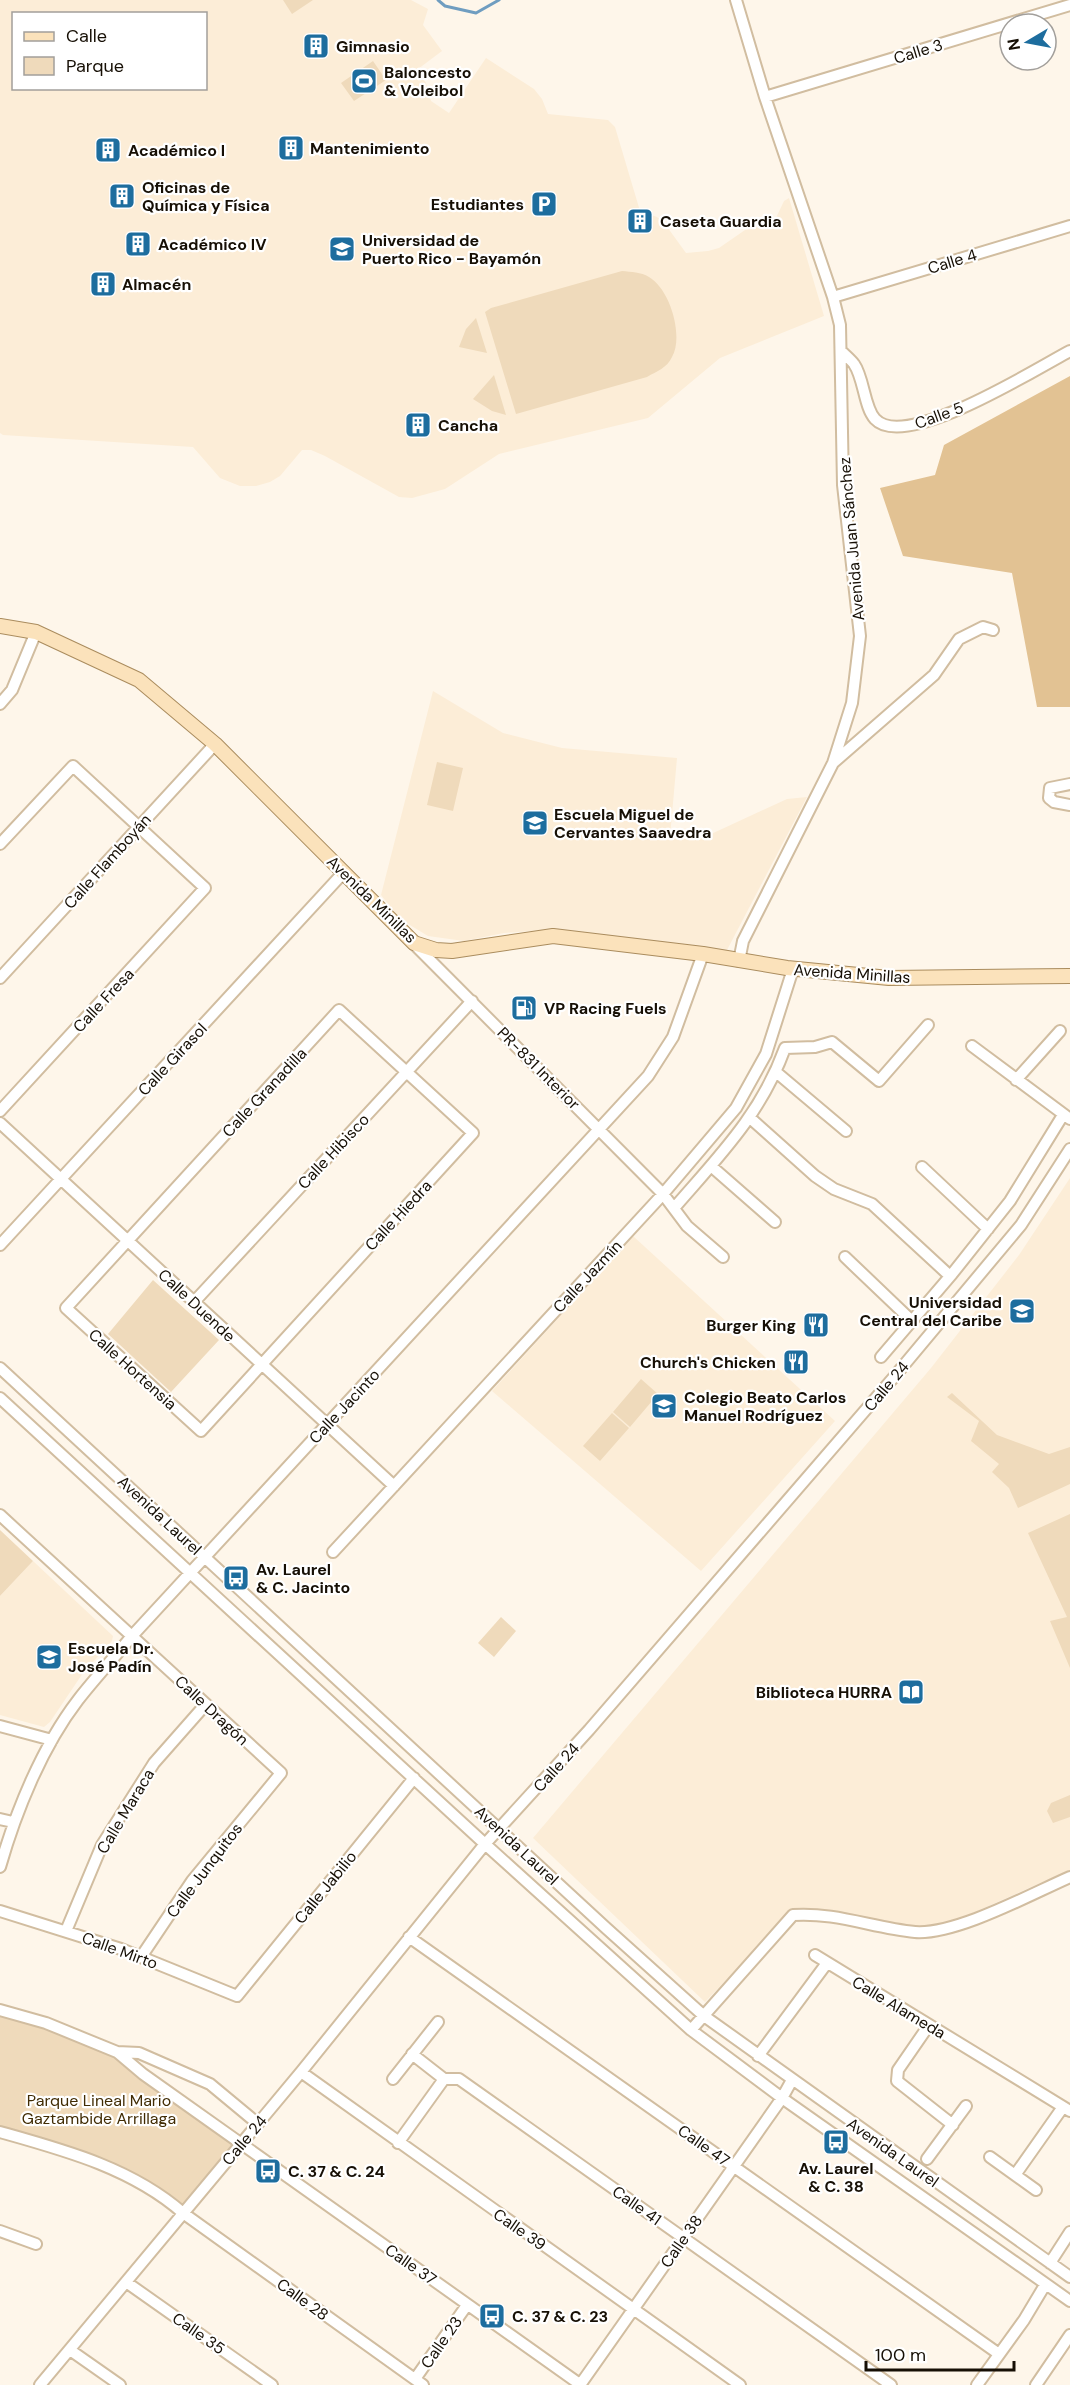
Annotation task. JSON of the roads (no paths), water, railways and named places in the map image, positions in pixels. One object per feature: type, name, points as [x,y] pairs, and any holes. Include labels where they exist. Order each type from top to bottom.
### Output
[{"type":"main road","name":"Avenida Minillas","points":[[0,626],[36,632],[139,680],[215,744],[414,944],[436,950],[452,951],[553,936],[703,954],[793,969],[889,978],[1070,976]]},
{"type":"street","name":"Avenida Juan Sánchez","points":[[736,0],[765,97],[833,297],[840,325],[843,485],[860,636],[852,703],[833,763],[743,941],[739,961]]},
{"type":"street","name":"Calle 3","points":[[765,97],[1070,5]]},
{"type":"street","name":"Calle 4","points":[[833,297],[1070,226]]},
{"type":"street","name":"Calle 5","points":[[841,351],[855,365],[874,419],[886,427],[903,428],[951,414],[1070,351]]},
{"type":"street","points":[[833,763],[934,675],[959,639],[983,627],[993,630]]},
{"type":"street","points":[[0,704],[12,690],[36,632]]},
{"type":"street","name":"Calle Flamboyán","points":[[0,978],[215,744]]},
{"type":"street","points":[[0,844],[73,766],[139,826]]},
{"type":"street","points":[[1070,784],[1050,788],[1048,792],[1049,798],[1054,802],[1070,804]]},
{"type":"street","name":"Calle Fresa","points":[[0,1111],[205,888],[139,826]]},
{"type":"street","name":"Calle Girasol","points":[[0,1245],[344,872]]},
{"type":"street","name":"PR-831 Interior","points":[[414,944],[675,1206],[687,1226],[723,1257]]},
{"type":"street","name":"Calle Jacinto","points":[[0,1868],[13,1822],[52,1740],[77,1701],[132,1636],[192,1574],[648,1076],[673,1037],[703,954]]},
{"type":"street","name":"Calle Jazmín","points":[[333,1552],[663,1194],[736,1108],[766,1054],[793,969]]},
{"type":"street","name":"Calle Hibisco","points":[[194,1302],[472,1001]]},
{"type":"street","name":"Calle Granadilla","points":[[128,1240],[339,1010],[406,1072]]},
{"type":"street","points":[[675,1206],[739,1134],[776,1072],[785,1047],[815,1047],[832,1042],[879,1081],[928,1025]]},
{"type":"street","points":[[1017,1080],[1060,1031]]},
{"type":"street","points":[[881,1357],[1010,1201],[1067,1117],[972,1046]]},
{"type":"street","name":"Calle Hiedra","points":[[261,1363],[473,1133],[406,1072]]},
{"type":"street","points":[[776,1072],[846,1131]]},
{"type":"street","points":[[749,1117],[815,1176],[834,1189],[872,1204],[950,1276]]},
{"type":"street","name":"Calle Duende","points":[[0,1123],[394,1486]]},
{"type":"street","name":"Calle 24","points":[[40,2385],[301,2072],[485,1844],[609,1707],[889,1383],[1021,1225],[1070,1149]]},
{"type":"street","points":[[711,1166],[775,1221]]},
{"type":"street","points":[[922,1167],[988,1229]]},
{"type":"street","name":"Calle Hortensia","points":[[128,1240],[66,1308],[201,1431],[261,1363]]},
{"type":"street","points":[[845,1257],[912,1321]]},
{"type":"street","name":"Avenida Laurel","points":[[0,1368],[704,2016],[1070,2277]]},
{"type":"street","name":"Avenida Laurel","points":[[0,1398],[691,2031],[1070,2301]]},
{"type":"street","name":"Calle Dragón","points":[[0,1515],[281,1773],[271,1785]]},
{"type":"street","name":"Calle Maraca","points":[[66,1931],[102,1845],[154,1763],[206,1704]]},
{"type":"street","points":[[0,1726],[52,1740]]},
{"type":"street","name":"Calle Jabilio","points":[[237,1996],[414,1778]]},
{"type":"street","name":"Calle Junquitos","points":[[141,1957],[192,1881],[271,1785]]},
{"type":"street","points":[[0,1819],[13,1822]]},
{"type":"street","points":[[691,2031],[793,1915],[818,1914],[917,1932],[955,1927],[1070,1876]]},
{"type":"street","name":"Calle Mirto","points":[[0,1911],[141,1957],[237,1996]]},
{"type":"street","name":"Calle 47","points":[[410,1937],[999,2354]]},
{"type":"street","name":"Calle Alameda","points":[[815,1955],[1066,2109]]},
{"type":"street","points":[[758,2056],[827,1964]]},
{"type":"street","points":[[0,2010],[46,2023],[117,2052],[139,2053],[210,2084],[257,2123]]},
{"type":"street","points":[[393,2079],[438,2022]]},
{"type":"street","points":[[929,2025],[898,2070],[897,2081],[953,2125]]},
{"type":"street","name":"Calle 37","points":[[117,2052],[143,2074],[581,2385]]},
{"type":"street","points":[[399,2143],[444,2079],[412,2054]]},
{"type":"street","name":"Calle 39","points":[[301,2072],[740,2385]]},
{"type":"street","name":"Calle 41","points":[[444,2079],[459,2079],[891,2385]]},
{"type":"street","name":"Calle 38","points":[[581,2385],[782,2098],[792,2080]]},
{"type":"street","points":[[927,2159],[966,2106]]},
{"type":"street","points":[[1015,2175],[1066,2109]]},
{"type":"street","name":"Calle 28","points":[[0,2132],[56,2147],[131,2177],[164,2197],[419,2382]]},
{"type":"street","points":[[990,2157],[1036,2190]]},
{"type":"street","points":[[0,2230],[36,2244]]},
{"type":"street","points":[[1050,2263],[1070,2232]]},
{"type":"street","name":"Calle 35","points":[[126,2282],[272,2385]]},
{"type":"street","points":[[977,2385],[1046,2285]]},
{"type":"street","name":"Calle 23","points":[[419,2382],[467,2304]]},
{"type":"street","points":[[1036,2385],[1070,2335]]},
{"type":"street","points":[[70,2350],[120,2385]]},
{"type":"waterway","points":[[438,0],[445,6],[476,13],[499,0]]},
{"type":"place","name":"Gimnasio","points":[[316,46]]},
{"type":"place","name":"Baloncesto & Voleibol","points":[[364,81]]},
{"type":"place","name":"Mantenimiento","points":[[291,148]]},
{"type":"place","name":"Académico I","points":[[108,150]]},
{"type":"place","name":"Oficinas de Química y Física","points":[[122,196]]},
{"type":"place","name":"Estudiantes","points":[[544,204]]},
{"type":"place","name":"Caseta Guardia","points":[[640,221]]},
{"type":"place","name":"Académico IV","points":[[138,244]]},
{"type":"place","name":"Universidad de Puerto Rico - Bayamón","points":[[342,249]]},
{"type":"place","name":"Almacén","points":[[103,284]]},
{"type":"place","name":"Cancha","points":[[418,425]]},
{"type":"place","name":"Escuela Miguel de Cervantes Saavedra","points":[[535,823]]},
{"type":"place","name":"VP Racing Fuels","points":[[524,1008]]},
{"type":"place","name":"Universidad Central del Caribe","points":[[1022,1311]]},
{"type":"place","name":"Burger King","points":[[816,1325]]},
{"type":"place","name":"Church's Chicken","points":[[796,1362]]},
{"type":"place","name":"Colegio Beato Carlos Manuel Rodríguez","points":[[664,1406]]},
{"type":"place","name":"Av. Laurel & C. Jacinto","points":[[236,1578]]},
{"type":"place","name":"Escuela Dr. José Padín","points":[[49,1657]]},
{"type":"place","name":"Biblioteca HURRA","points":[[911,1692]]},
{"type":"place","name":"Av. Laurel & C. 38","points":[[836,2142]]},
{"type":"place","name":"C. 37 & C. 24","points":[[268,2171]]},
{"type":"place","name":"C. 37 & C. 23","points":[[492,2316]]},
{"type":"park label","name":"Parque Lineal Mario Gaztambide Arrillaga","points":[[99,2109]]}]
